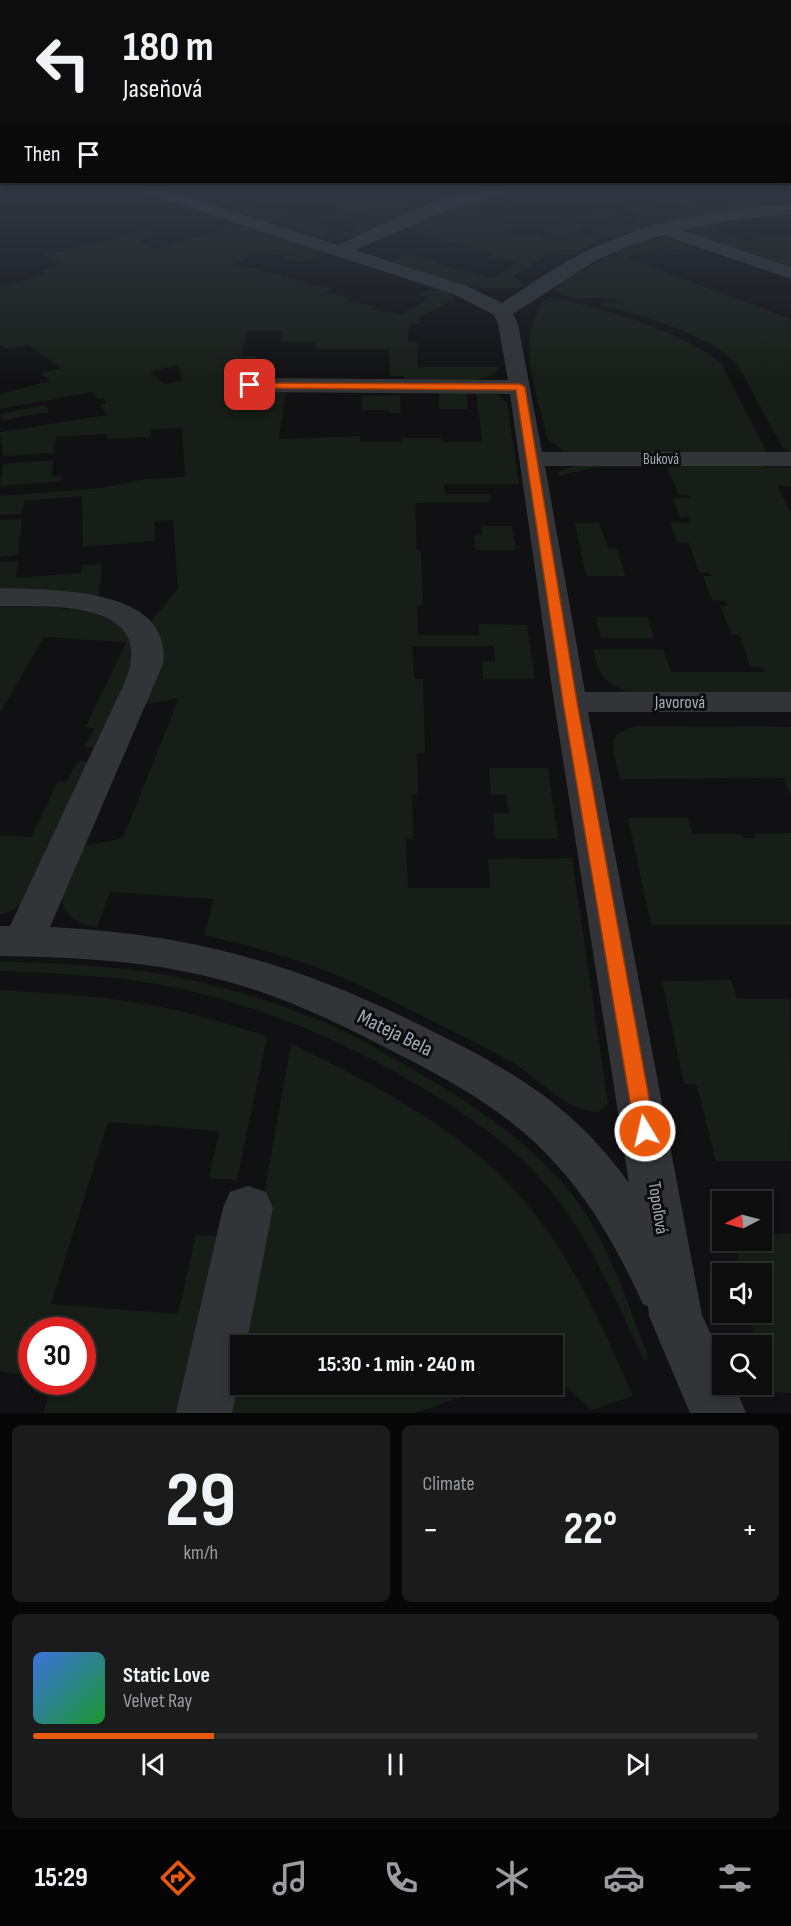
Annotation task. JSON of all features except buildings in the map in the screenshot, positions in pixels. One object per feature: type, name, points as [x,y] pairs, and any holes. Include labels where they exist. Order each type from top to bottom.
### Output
[{"type":"street","points":[[344,251],[460,290],[502,312],[602,251]]},
{"type":"street","points":[[727,251],[791,273]]},
{"type":"street","name":"Topoľová","points":[[502,312],[508,324],[520,387],[570,702],[614,946],[676,1316],[711,1411]]},
{"type":"street","points":[[250,385],[520,387]]},
{"type":"street","name":"Buková","points":[[530,459],[791,459]]},
{"type":"street","points":[[0,597],[47,599],[108,607],[136,621],[144,632],[148,649],[143,674],[131,703],[12,941]]},
{"type":"street","name":"Javorová","points":[[570,702],[791,702]]},
{"type":"street","name":"Mateja Bela","points":[[12,941],[133,947],[200,959],[234,968],[334,1003],[399,1034],[485,1080],[539,1116],[581,1159],[623,1216],[653,1268],[676,1316]]},
{"type":"street","points":[[204,1413],[248,1208]]},
{"type":"shaded area","points":[[61,251],[324,251],[330,253],[301,262],[281,259],[289,255],[283,253],[277,256],[260,252],[233,265],[262,268],[257,270],[285,274],[280,277],[307,282],[303,284],[333,288],[323,293],[353,297],[346,301],[376,306],[370,309],[401,314],[430,298],[419,295],[433,287],[451,294],[455,300],[419,317],[420,324],[409,324],[408,342],[417,342],[418,367],[499,367],[494,373],[484,378],[456,382],[404,382],[404,376],[390,376],[389,349],[316,349],[316,342],[280,342],[282,331],[247,331],[241,356],[256,356],[252,376],[236,376],[232,391],[286,391],[279,439],[360,436],[360,442],[401,442],[401,438],[442,438],[443,442],[482,442],[476,391],[497,395],[507,403],[519,484],[444,484],[445,494],[489,494],[490,502],[415,503],[417,550],[421,550],[423,605],[417,606],[418,635],[479,635],[479,624],[527,625],[535,679],[483,679],[482,661],[495,661],[494,646],[412,646],[414,679],[423,679],[425,753],[417,753],[418,794],[412,794],[413,839],[406,839],[408,888],[490,888],[488,859],[572,858],[608,1103],[599,1112],[575,1106],[563,1100],[510,1061],[354,983],[292,959],[204,935],[214,899],[110,892],[97,928],[69,915],[64,907],[64,886],[79,847],[123,838],[179,698],[142,705],[150,622],[178,589],[173,520],[154,521],[155,541],[83,547],[82,496],[24,501],[22,514],[0,515],[0,496],[100,488],[146,479],[185,477],[182,428],[151,430],[150,437],[107,439],[106,434],[56,437],[54,453],[3,456],[0,432],[107,415],[100,405],[106,403],[103,398],[98,399],[92,392],[0,409],[0,394],[50,381],[41,374],[61,368],[28,345],[8,350],[0,345],[0,286],[47,274],[40,270],[61,265],[43,255]],"holes":[[[178,365],[182,381],[164,384],[150,372]]]},
{"type":"shaded area","points":[[477,251],[581,251],[573,255],[545,256],[513,276],[526,286],[509,289],[475,287],[458,283],[392,261],[408,254],[493,278],[519,263],[500,258],[496,260],[486,258],[493,253]]},
{"type":"shaded area","points":[[653,251],[627,258],[791,319],[791,453],[783,448],[737,364],[723,352],[672,326],[599,304],[618,301],[570,297],[553,290],[573,275],[607,258],[625,258],[613,253]]},
{"type":"shaded area","points":[[738,251],[791,251],[791,269]]},
{"type":"shaded area","points":[[551,298],[642,323],[690,343],[709,354],[722,365],[767,452],[763,455],[578,454],[564,451],[548,440],[534,387],[529,345],[535,317],[544,300]]},
{"type":"shaded area","points":[[439,391],[467,391],[468,409],[439,409]]},
{"type":"shaded area","points":[[400,395],[401,414],[389,413],[388,410],[361,410],[362,396]]},
{"type":"shaded area","points":[[45,405],[49,412],[3,420],[0,414]]},
{"type":"shaded area","points":[[53,460],[52,477],[62,476],[62,481],[0,486],[3,464]]},
{"type":"shaded area","points":[[765,464],[766,467],[791,467],[791,486],[777,486],[791,513],[791,695],[629,692],[608,681],[600,672],[593,649],[663,649],[671,672],[765,672],[763,667],[750,667],[741,638],[739,635],[731,634],[721,606],[728,606],[726,601],[712,600],[703,576],[712,576],[710,573],[699,572],[689,543],[677,543],[670,523],[691,522],[689,517],[680,518],[673,498],[690,498],[688,495],[679,495],[667,467],[598,467],[557,476],[561,470],[581,465]]},
{"type":"shaded area","points":[[22,519],[18,555],[0,557],[0,520]]},
{"type":"shaded area","points":[[575,523],[599,523],[608,548],[618,549],[625,576],[586,576]]},
{"type":"shaded area","points":[[481,526],[512,526],[516,550],[476,550],[474,535],[482,535]]},
{"type":"shaded area","points":[[18,561],[16,578],[81,573],[82,565],[102,564],[99,594],[96,597],[0,590],[0,562]]},
{"type":"shaded area","points":[[0,602],[94,612],[130,630],[136,655],[100,748],[84,747],[95,728],[86,727],[126,642],[44,637],[0,713]]},
{"type":"shaded area","points":[[596,617],[648,617],[654,638],[601,638]]},
{"type":"shaded area","points":[[638,726],[791,727],[791,795],[784,778],[620,779],[613,751],[614,738],[626,729]]},
{"type":"shaded area","points":[[78,761],[93,762],[25,900],[14,910],[0,915],[0,835],[31,837],[58,782],[66,783]]},
{"type":"shaded area","points":[[489,768],[548,768],[558,839],[495,839],[493,813],[509,813],[506,795],[491,794]]},
{"type":"shaded area","points":[[628,818],[688,818],[693,834],[741,834],[744,838],[756,838],[755,834],[791,833],[791,925],[651,925]]},
{"type":"shaded area","points":[[0,961],[126,969],[167,975],[233,991],[277,1004],[341,1030],[387,1054],[452,1093],[491,1119],[527,1148],[544,1163],[575,1198],[608,1255],[649,1359],[644,1360],[589,1248],[547,1186],[535,1172],[493,1135],[431,1093],[400,1074],[335,1041],[234,1003],[163,985],[122,979],[0,971]]},
{"type":"shaded area","points":[[731,980],[737,999],[790,999],[791,1161],[716,1161],[697,1085],[684,1084],[662,981]]},
{"type":"shaded area","points":[[0,990],[95,997],[151,1005],[267,1036],[237,1180],[209,1178],[219,1131],[108,1122],[51,1304],[178,1314],[196,1235],[224,1237],[183,1413],[43,1413],[49,1395],[96,1395],[96,1317],[18,1317],[18,1374],[0,1371]]},
{"type":"shaded area","points":[[291,1044],[342,1069],[417,1111],[464,1144],[511,1186],[534,1213],[573,1271],[605,1333],[633,1396],[592,1410],[563,1384],[563,1335],[239,1335]]},
{"type":"shaded area","points":[[772,1233],[791,1234],[791,1393],[772,1392],[772,1335],[754,1335],[751,1323],[772,1323],[772,1263],[739,1263],[736,1251],[772,1251]]},
{"type":"shaded area","points":[[230,1385],[230,1395],[468,1395],[415,1413],[225,1413]]},
{"type":"route","points":[[250,385],[520,387],[570,702],[645,1131]]}]
